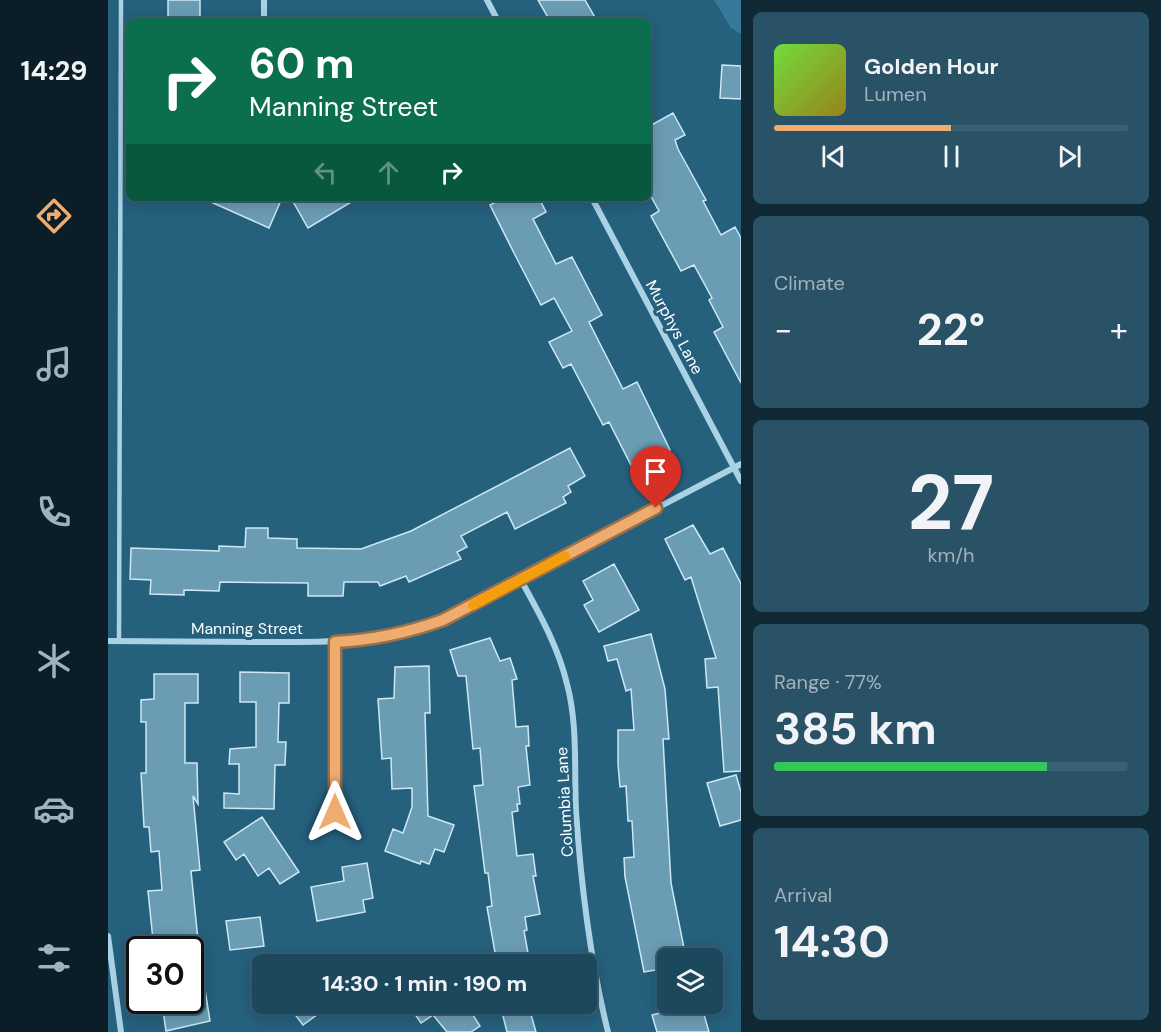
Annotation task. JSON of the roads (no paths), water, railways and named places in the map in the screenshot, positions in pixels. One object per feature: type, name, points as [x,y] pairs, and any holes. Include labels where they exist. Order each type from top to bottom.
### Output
[{"type":"street","points":[[264,0],[264,18]]},
{"type":"street","points":[[487,0],[496,18]]},
{"type":"street","name":"Murphys Lane","points":[[593,201],[741,481]]},
{"type":"street","name":"Manning Street","points":[[108,641],[335,642],[377,639],[413,631],[443,620],[741,464]]},
{"type":"street","name":"Columbia Lane","points":[[521,580],[556,650],[567,684],[573,719],[581,872],[590,943],[608,1032]]},
{"type":"street","points":[[335,642],[335,812]]},
{"type":"street","points":[[108,936],[122,1032]]},
{"type":"lane","points":[[119,641],[122,0]]}]
